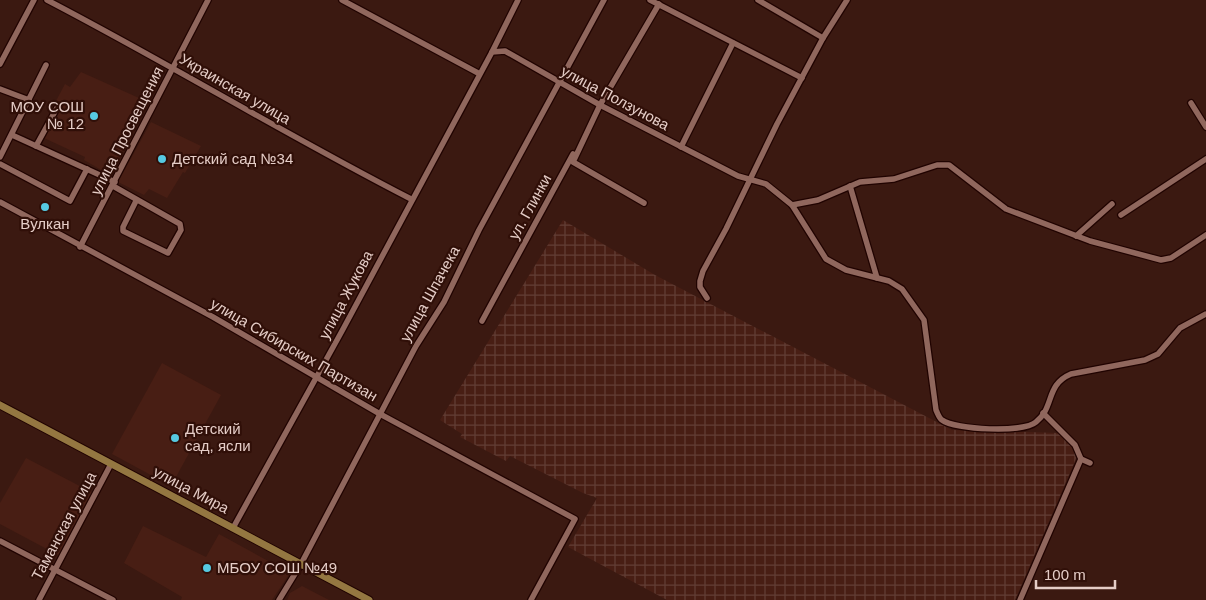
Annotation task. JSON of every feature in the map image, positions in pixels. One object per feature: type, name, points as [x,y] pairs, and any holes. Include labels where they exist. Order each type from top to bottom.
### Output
[{"type":"main road","name":"улица Мира","points":[[0,404],[369,600]]},
{"type":"street","points":[[0,64],[34,0]]},
{"type":"street","name":"Украинская улица","points":[[47,0],[240,104],[304,143],[411,199]]},
{"type":"street","name":"улица Просвещения","points":[[80,246],[114,184],[208,0]]},
{"type":"street","points":[[342,0],[478,73],[492,52],[518,0]]},
{"type":"street","name":"улица Шпачека","points":[[279,600],[301,564],[416,346],[444,302],[479,230],[604,0]]},
{"type":"street","points":[[650,0],[802,78]]},
{"type":"street","points":[[758,0],[823,38]]},
{"type":"street","points":[[707,298],[702,292],[700,281],[749,179],[823,38],[847,0]]},
{"type":"street","points":[[644,203],[573,162],[600,105],[659,4]]},
{"type":"street","points":[[681,147],[733,43]]},
{"type":"street","name":"улица Ползунова","points":[[492,52],[505,51],[600,105],[681,147],[738,176],[766,184],[792,204]]},
{"type":"street","points":[[0,157],[3,147],[12,135],[46,65]]},
{"type":"street","name":"улица Жукова","points":[[233,528],[317,376],[478,73]]},
{"type":"street","points":[[0,89],[30,100]]},
{"type":"street","points":[[1191,103],[1206,127]]},
{"type":"street","name":"ул. Глинки","points":[[482,321],[600,105]]},
{"type":"street","points":[[36,146],[58,106]]},
{"type":"street","points":[[12,135],[87,169],[114,184],[136,201],[181,225],[181,230],[168,254],[123,231],[123,227],[136,201]]},
{"type":"street","points":[[1121,214],[1206,159]]},
{"type":"street","points":[[0,164],[70,201],[87,169]]},
{"type":"street","points":[[1206,235],[1171,258],[1161,260],[1146,254],[1076,236],[1006,208],[949,165],[937,165],[894,179],[860,182],[818,200],[792,204],[826,259],[846,270],[889,281],[902,289],[924,320],[932,367],[933,394],[940,419],[951,424],[1008,429],[1025,428],[1036,423],[1044,413],[1055,385],[1062,378],[1071,374],[1118,367],[1145,360],[1158,354],[1180,328],[1206,314]]},
{"type":"street","points":[[850,186],[877,278]]},
{"type":"street","name":"улица Сибирских Партизан","points":[[0,202],[213,317],[380,414],[575,519],[531,600]]},
{"type":"street","points":[[1076,236],[1112,204]]},
{"type":"street","points":[[1044,413],[1075,445],[1081,459],[1090,463]]},
{"type":"street","points":[[1020,600],[1081,459]]},
{"type":"street","name":"Таманская улица","points":[[40,600],[111,464]]},
{"type":"street","points":[[0,541],[113,600]]},
{"type":"shaded area","name":"МОУ СОШ № 12","points":[[81,72],[148,102],[110,175],[84,160],[85,157],[44,138],[46,133],[41,129],[65,84],[70,87]]},
{"type":"shaded area","name":"Детский сад №34","points":[[151,122],[201,146],[167,198],[149,189],[144,195],[118,182]]},
{"type":"shaded area","points":[[563,220],[655,275],[952,430],[1060,433],[1078,454],[1015,600],[667,600],[568,547],[597,498],[583,493],[510,456],[506,461],[460,437],[462,434],[440,420]]},
{"type":"shaded area","points":[[162,363],[221,395],[171,486],[112,454]]},
{"type":"shaded area","points":[[26,458],[95,494],[60,556],[0,524],[0,503]]},
{"type":"shaded area","name":"МБОУ СОШ №49","points":[[143,526],[206,557],[219,534],[290,573],[272,600],[181,600],[182,597],[124,563]]},
{"type":"shaded area","points":[[302,586],[329,600],[287,600],[290,593]]},
{"type":"place","name":"МОУ СОШ № 12","points":[[94,116]]},
{"type":"place","name":"Детский сад №34","points":[[162,159]]},
{"type":"place","name":"Вулкан","points":[[45,207]]},
{"type":"place","name":"Детский сад, ясли","points":[[175,438]]},
{"type":"place","name":"МБОУ СОШ №49","points":[[207,568]]}]
